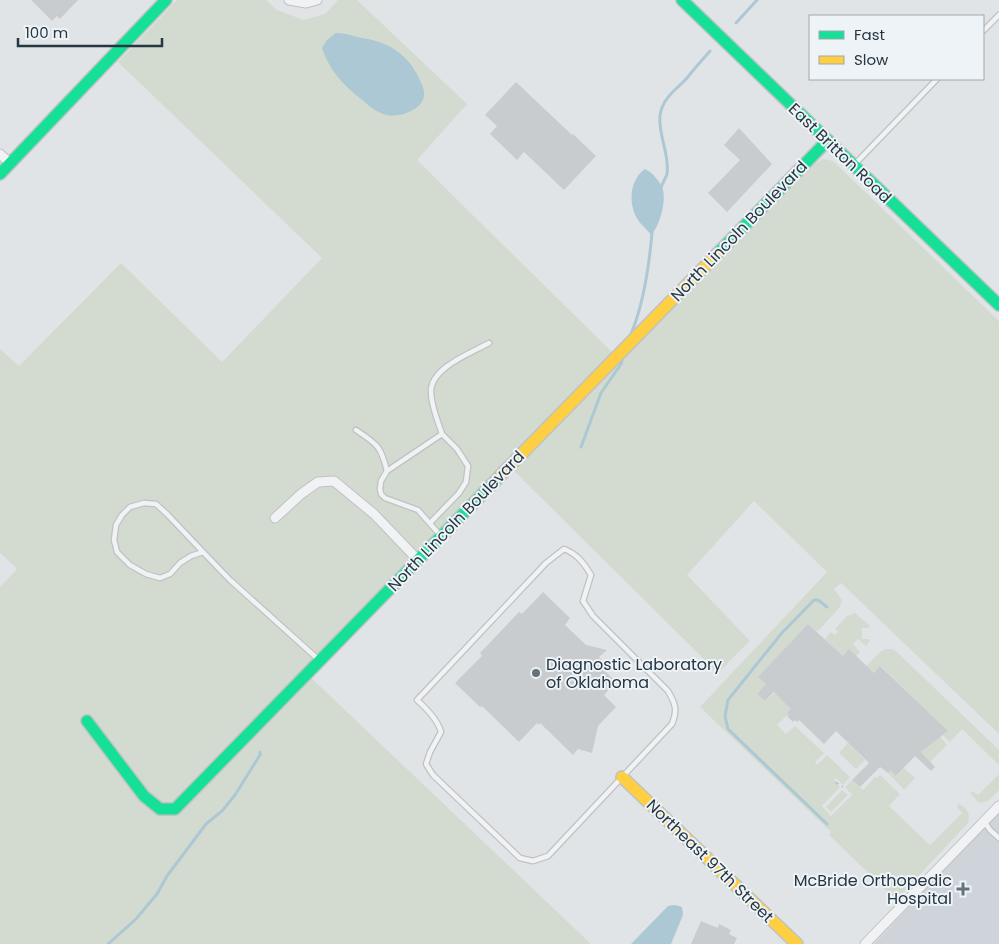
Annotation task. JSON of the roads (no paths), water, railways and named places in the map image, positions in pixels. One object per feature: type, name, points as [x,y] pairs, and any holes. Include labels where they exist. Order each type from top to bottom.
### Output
[{"type":"street","points":[[0,174],[166,0]]},
{"type":"street","points":[[289,0],[306,3],[316,0]]},
{"type":"street","name":"East Britton Road","points":[[682,0],[999,305]]},
{"type":"street","name":"North Lincoln Boulevard","points":[[87,721],[144,796],[160,809],[175,809],[828,140]]},
{"type":"street","points":[[0,154],[10,164]]},
{"type":"street","points":[[275,518],[301,494],[318,482],[334,481],[374,514],[418,560]]},
{"type":"street","name":"Northeast 97th Street","points":[[622,777],[797,944]]},
{"type":"street","points":[[865,944],[984,821],[997,811]]},
{"type":"lane","points":[[984,31],[999,15]]},
{"type":"lane","points":[[854,165],[936,80]]},
{"type":"lane","points":[[430,523],[459,493],[466,482],[468,466],[463,457],[442,434],[431,391],[433,379],[439,372],[451,364],[489,344]]},
{"type":"lane","points":[[356,430],[377,445],[383,452],[388,471]]},
{"type":"lane","points":[[441,536],[418,510],[392,502],[381,494],[380,489],[381,481],[388,471],[442,434]]},
{"type":"lane","points":[[203,552],[191,556],[180,563],[170,574],[160,578],[146,574],[130,564],[117,552],[114,540],[116,525],[130,507],[144,503],[156,504],[203,552],[230,580],[320,661]]},
{"type":"lane","points":[[564,549],[584,563],[591,575],[583,601],[593,616],[668,690],[676,704],[676,714],[672,724],[622,777],[548,856],[533,861],[520,858],[434,775],[426,764],[441,732],[435,720],[418,700],[546,563],[564,549]]},
{"type":"lane","points":[[984,821],[999,838]]},
{"type":"water","points":[[336,33],[380,42],[403,55],[414,69],[423,86],[424,96],[419,105],[409,112],[392,116],[373,109],[354,94],[333,70],[322,48],[327,40]]},
{"type":"water","points":[[645,169],[658,181],[664,195],[660,220],[651,235],[638,220],[632,200],[633,186]]},
{"type":"water","points":[[668,906],[682,907],[683,915],[671,944],[631,944]]},
{"type":"waterway","points":[[736,23],[757,0]]},
{"type":"waterway","points":[[661,188],[667,174],[667,160],[660,123],[661,110],[670,95],[710,51]]},
{"type":"waterway","points":[[631,334],[636,322],[645,285],[652,233]]},
{"type":"waterway","points":[[581,447],[601,393],[621,364],[623,357]]},
{"type":"waterway","points":[[827,607],[818,600],[814,600],[781,634],[728,700],[725,716],[728,729],[827,824]]},
{"type":"waterway","points":[[108,944],[136,919],[157,894],[167,876],[206,824],[222,811],[235,795],[260,755],[260,752]]},
{"type":"place","name":"Diagnostic Laboratory of Oklahoma","points":[[536,673]]},
{"type":"place","name":"McBride Orthopedic Hospital","points":[[963,889]]}]
